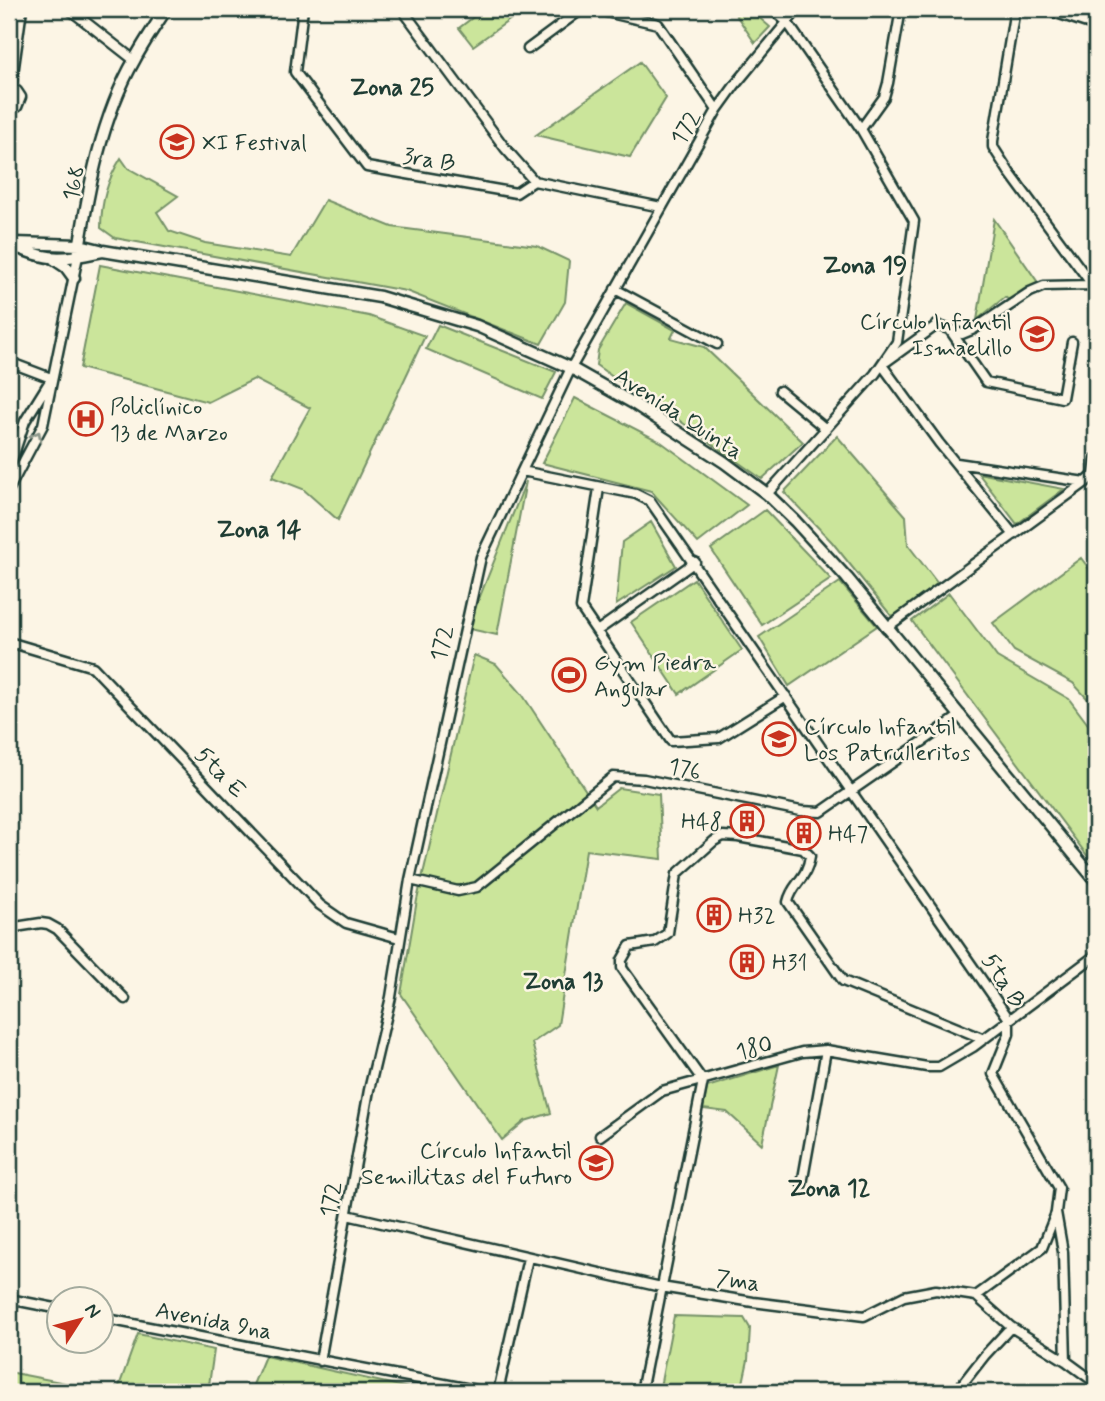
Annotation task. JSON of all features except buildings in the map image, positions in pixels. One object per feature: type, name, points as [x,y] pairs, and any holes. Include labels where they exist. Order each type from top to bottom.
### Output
[{"type":"main road","name":"168","points":[[79,251],[108,119],[134,60],[166,9]]},
{"type":"main road","points":[[9,244],[79,251]]},
{"type":"main road","points":[[9,244],[54,259],[74,278]]},
{"type":"main road","points":[[54,259],[79,251]]},
{"type":"main road","name":"Avenida Quinta","points":[[79,251],[103,251],[380,297],[477,326],[571,368],[644,410],[699,445],[767,494],[847,578],[1096,881]]},
{"type":"street","points":[[9,110],[17,107],[21,101],[20,93],[10,88],[22,9]]},
{"type":"street","points":[[69,9],[134,60]]},
{"type":"street","name":"3ra B","points":[[303,9],[295,72],[367,167],[516,193],[534,181],[661,207]]},
{"type":"street","points":[[402,9],[505,148],[534,181]]},
{"type":"street","points":[[528,49],[582,9]]},
{"type":"street","points":[[593,9],[658,24],[717,110]]},
{"type":"street","points":[[767,494],[881,365],[897,342],[914,221],[861,129],[787,22],[772,9]]},
{"type":"street","name":"172","points":[[320,1361],[369,1090],[391,997],[410,880],[481,557],[571,368],[717,110],[798,9]]},
{"type":"street","points":[[861,129],[877,110],[888,83],[901,9]]},
{"type":"street","points":[[1015,9],[993,147],[1094,288]]},
{"type":"street","points":[[1044,9],[1096,26]]},
{"type":"street","name":"168","points":[[9,489],[43,425],[79,251]]},
{"type":"street","points":[[881,365],[937,325],[962,334],[1044,286],[1094,288]]},
{"type":"street","points":[[615,289],[718,344]]},
{"type":"street","points":[[950,330],[986,382],[1062,398],[1072,342]]},
{"type":"street","points":[[9,362],[51,378]]},
{"type":"street","points":[[881,365],[939,443],[1014,535]]},
{"type":"street","name":"168","points":[[9,469],[25,421],[51,378]]},
{"type":"street","points":[[780,391],[825,429]]},
{"type":"street","points":[[886,628],[1095,477],[1096,458]]},
{"type":"street","points":[[957,463],[1086,482]]},
{"type":"street","name":"5ta B","points":[[522,471],[636,495],[650,501],[695,562],[1009,1019],[1009,1034],[993,1074],[1059,1188],[1056,1212],[1063,1252],[1066,1361]]},
{"type":"street","points":[[599,488],[581,608],[671,741],[719,738],[786,696]]},
{"type":"street","points":[[597,631],[695,562]]},
{"type":"street","name":"5ta E","points":[[9,642],[93,667],[320,905],[346,923],[399,938]]},
{"type":"street","name":"176","points":[[410,880],[458,891],[477,887],[613,777],[644,779],[821,813],[961,715]]},
{"type":"street","points":[[641,1392],[703,1081],[622,968],[624,952],[630,946],[655,942],[668,933],[677,874],[698,853],[723,836],[738,836],[803,849],[810,856],[809,868],[790,893],[788,902],[843,981],[984,1039]]},
{"type":"street","points":[[9,928],[48,924],[57,929],[125,999]]},
{"type":"street","name":"180","points":[[600,1136],[662,1091],[802,1052],[826,1050],[939,1067],[984,1039],[1096,955]]},
{"type":"street","points":[[802,1184],[826,1050]]},
{"type":"street","points":[[1056,1212],[1042,1248],[976,1296],[1011,1327],[1096,1383]]},
{"type":"street","name":"7ma","points":[[347,1215],[661,1287],[864,1316],[904,1296],[936,1290],[976,1296]]},
{"type":"street","points":[[498,1392],[528,1258]]},
{"type":"street","points":[[9,1299],[46,1306]]},
{"type":"street","name":"Avenida 9na","points":[[116,1321],[486,1392]]},
{"type":"street","points":[[956,1392],[1011,1327]]},
{"type":"green space","points":[[484,9],[525,9],[473,46],[459,28]]},
{"type":"green space","points":[[732,9],[749,9],[770,27],[755,43]]},
{"type":"green space","points":[[640,62],[666,98],[630,157],[536,135]]},
{"type":"green space","points":[[121,158],[128,168],[178,196],[157,212],[169,231],[205,243],[291,257],[325,200],[392,227],[537,246],[569,261],[565,302],[541,344],[406,291],[115,238],[101,228],[101,219],[109,183]]},
{"type":"green space","points":[[994,219],[1039,284],[1009,300],[1005,297],[977,320]]},
{"type":"green space","points":[[100,265],[369,316],[425,336],[338,520],[303,489],[272,477],[310,408],[254,379],[208,402],[80,368]]},
{"type":"green space","points":[[626,303],[675,330],[671,338],[704,347],[803,442],[762,479],[632,387],[596,365],[598,350]]},
{"type":"green space","points":[[438,325],[556,372],[542,399],[426,349]]},
{"type":"green space","points":[[575,398],[661,442],[747,505],[698,543],[651,491],[542,463]]},
{"type":"green space","points":[[837,436],[906,516],[908,545],[938,584],[893,618],[832,542],[784,492]]},
{"type":"green space","points":[[978,473],[1064,489],[1017,524]]},
{"type":"green space","points":[[526,481],[497,635],[470,629],[473,614]]},
{"type":"green space","points":[[765,510],[831,579],[762,625],[711,549]]},
{"type":"green space","points":[[651,522],[676,566],[616,605],[622,542]]},
{"type":"green space","points":[[1081,558],[1096,578],[1096,708],[1073,683],[1014,651],[993,623]]},
{"type":"green space","points":[[694,579],[742,650],[679,694],[631,622]]},
{"type":"green space","points":[[840,582],[877,626],[789,686],[759,637]]},
{"type":"green space","points":[[949,593],[997,657],[1069,699],[1096,735],[1096,859],[1092,862],[912,621]]},
{"type":"green space","points":[[474,655],[496,664],[522,694],[596,806],[619,788],[659,794],[662,859],[586,850],[558,1025],[532,1043],[551,1113],[525,1121],[502,1140],[401,994],[417,900]]},
{"type":"green space","points":[[779,1065],[762,1144],[727,1112],[703,1109],[707,1087]]},
{"type":"green space","points":[[674,1316],[744,1318],[750,1328],[748,1360],[741,1392],[659,1392]]},
{"type":"green space","points":[[138,1334],[214,1350],[208,1392],[117,1392]]},
{"type":"green space","points":[[265,1356],[409,1388],[409,1392],[250,1392]]},
{"type":"green space","points":[[9,1372],[111,1392],[9,1392]]},
{"type":"place","name":"XI Festival","points":[[177,142]]},
{"type":"place","name":"Círculo Infantil Ismaelillo","points":[[1037,334]]},
{"type":"place","name":"Policlínico 13 de Marzo","points":[[86,419]]},
{"type":"place","name":"Gym Piedra Angular","points":[[569,675]]},
{"type":"place","name":"Círculo Infantil Los Patrulleritos","points":[[779,739]]},
{"type":"place","name":"H48","points":[[747,821]]},
{"type":"place","name":"H47","points":[[804,833]]},
{"type":"place","name":"H32","points":[[714,915]]},
{"type":"place","name":"H31","points":[[747,962]]},
{"type":"place","name":"Círculo Infantil Semillitas del Futuro","points":[[596,1163]]},
{"type":"district","name":"Zona 25","points":[[392,87]]},
{"type":"district","name":"Zona 19","points":[[865,265]]},
{"type":"district","name":"Zona 14","points":[[259,529]]},
{"type":"district","name":"Zona 13","points":[[563,981]]},
{"type":"district","name":"Zona 12","points":[[829,1188]]}]
